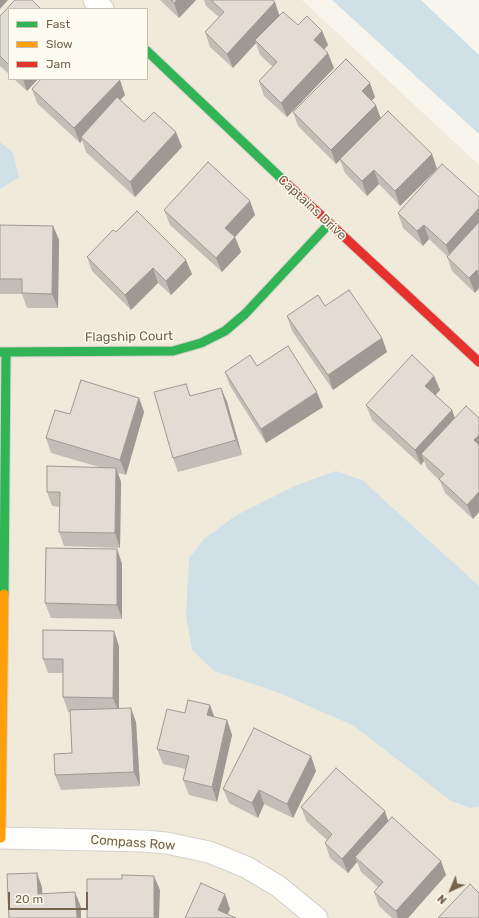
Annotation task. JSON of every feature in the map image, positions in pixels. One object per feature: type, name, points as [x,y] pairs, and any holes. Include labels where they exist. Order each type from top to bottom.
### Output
[{"type":"street","points":[[94,0],[102,8]]},
{"type":"street","name":"Captains Drive","points":[[148,52],[329,224],[479,362]]},
{"type":"street","name":"Flagship Court","points":[[3,352],[173,351],[201,343],[225,331],[245,314],[329,224]]},
{"type":"street","points":[[1,838],[3,352]]},
{"type":"street","name":"Compass Row","points":[[1,838],[144,841],[166,843],[209,852],[246,867],[278,886],[317,918]]},
{"type":"shaded area","points":[[0,0],[302,0],[479,165],[479,918],[0,918]]},
{"type":"shaded area","points":[[332,0],[421,0],[479,55],[479,134]]},
{"type":"shaded area","points":[[0,142],[13,153],[19,177],[2,188],[0,188]]},
{"type":"shaded area","points":[[336,471],[362,480],[479,586],[479,807],[470,808],[451,801],[354,726],[277,692],[214,671],[192,650],[186,615],[189,558],[204,539],[235,516],[297,485]]},
{"type":"building","points":[[15,0],[32,0],[40,8],[8,8],[8,64],[0,56],[0,16]]},
{"type":"building","points":[[211,0],[272,0],[275,2],[227,54],[205,32],[224,12]]},
{"type":"building","points":[[283,12],[298,25],[307,16],[322,31],[314,40],[328,53],[281,103],[259,81],[277,62],[255,40]]},
{"type":"building","points":[[346,59],[370,83],[362,91],[376,105],[331,150],[293,112]]},
{"type":"building","points":[[40,80],[120,80],[74,128],[32,89]]},
{"type":"building","points":[[117,97],[144,122],[154,112],[176,132],[130,182],[81,137]]},
{"type":"building","points":[[388,111],[432,154],[395,191],[374,170],[362,181],[340,159]]},
{"type":"building","points":[[208,162],[250,201],[225,228],[235,237],[216,258],[164,210]]},
{"type":"building","points":[[442,164],[479,197],[479,208],[446,245],[424,225],[417,231],[398,213]]},
{"type":"building","points":[[137,211],[186,260],[166,281],[153,268],[125,295],[87,257],[113,230],[116,232]]},
{"type":"building","points":[[479,222],[479,272],[477,270],[469,278],[447,257]]},
{"type":"building","points":[[0,225],[53,226],[52,294],[22,293],[22,279],[0,279]]},
{"type":"building","points":[[349,290],[382,338],[328,375],[287,316],[318,295],[325,306]]},
{"type":"building","points":[[288,346],[317,392],[261,429],[225,372],[250,355],[257,366]]},
{"type":"building","points":[[412,355],[434,376],[425,386],[452,410],[415,450],[366,405]]},
{"type":"building","points":[[81,380],[139,398],[120,460],[46,438],[55,410],[70,414]]},
{"type":"building","points":[[186,384],[190,396],[221,388],[236,440],[173,458],[154,392]]},
{"type":"building","points":[[466,406],[479,418],[479,435],[474,440],[479,445],[479,492],[467,505],[439,479],[444,474],[421,454]]},
{"type":"building","points":[[47,466],[116,468],[115,533],[59,532],[60,492],[47,492]]},
{"type":"building","points":[[46,548],[117,549],[117,605],[45,603]]},
{"type":"building","points":[[43,630],[114,631],[113,698],[63,697],[63,659],[43,659]]},
{"type":"building","points":[[188,700],[210,705],[207,715],[227,720],[212,787],[183,780],[189,756],[157,749],[167,709],[185,713]]},
{"type":"building","points":[[131,708],[134,772],[55,775],[54,754],[72,753],[70,710]]},
{"type":"building","points":[[254,728],[311,756],[287,804],[259,790],[252,803],[223,789]]},
{"type":"building","points":[[336,768],[385,811],[342,859],[325,843],[332,834],[301,807]]},
{"type":"building","points":[[392,817],[441,861],[396,911],[374,892],[383,882],[355,857]]},
{"type":"building","points":[[37,873],[38,894],[75,892],[77,918],[9,918],[7,874]]},
{"type":"building","points":[[122,875],[154,876],[154,918],[87,918],[87,879],[122,879]]},
{"type":"building","points":[[201,883],[225,894],[218,910],[236,918],[185,918]]},
{"type":"building","points":[[470,884],[479,893],[479,918],[438,918]]},
{"type":"traffic: fast","points":[[148,52],[283,180]]},
{"type":"traffic: fast","points":[[0,352],[173,351],[201,343],[225,331],[245,314],[329,224]]},
{"type":"traffic: fast","points":[[4,594],[6,352]]},
{"type":"traffic: slow","points":[[1,838],[4,594]]},
{"type":"traffic: jam","points":[[283,180],[479,362]]}]
